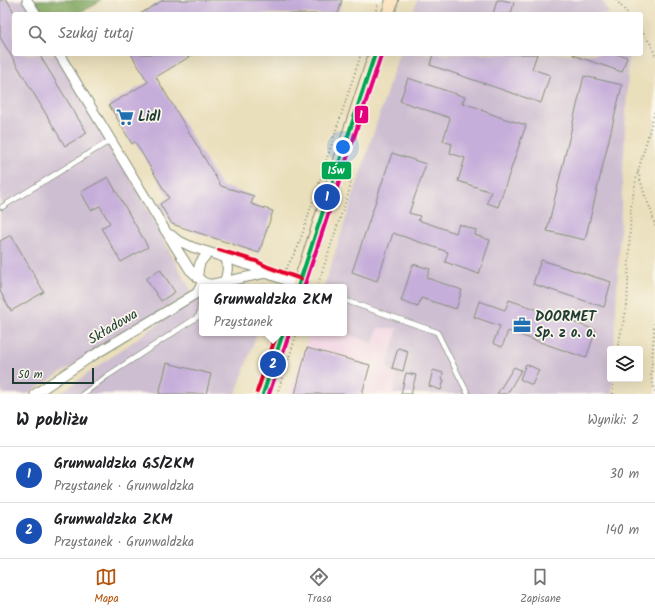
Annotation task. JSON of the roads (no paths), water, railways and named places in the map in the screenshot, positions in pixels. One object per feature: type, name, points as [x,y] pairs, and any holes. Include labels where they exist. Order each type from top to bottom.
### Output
[{"type":"main road","points":[[389,12],[392,0]]},
{"type":"main road","points":[[302,284],[374,56]]},
{"type":"main road","points":[[263,394],[282,336]]},
{"type":"street","points":[[27,0],[35,12]]},
{"type":"street","points":[[61,56],[190,270],[201,284],[224,282],[266,273]]},
{"type":"street","points":[[166,230],[177,240],[192,247],[254,267],[296,284]]},
{"type":"street","name":"Składowa","points":[[201,284],[198,270],[200,262],[210,253]]},
{"type":"street","points":[[224,282],[228,270],[226,258]]},
{"type":"street","name":"Składowa","points":[[35,394],[89,358],[197,293],[199,288]]},
{"type":"lane","points":[[2,207],[112,140]]},
{"type":"lane","points":[[347,301],[437,332],[468,394]]},
{"type":"lane","points":[[84,394],[107,376],[199,317]]},
{"type":"place","name":"Lidl","points":[[125,117]]},
{"type":"place","name":"Grunwaldzka GS/ZKM","points":[[327,197]]},
{"type":"place","name":"DOORMET Sp. z o. o.","points":[[522,325]]},
{"type":"place","name":"Grunwaldzka ZKM","points":[[273,364]]}]
